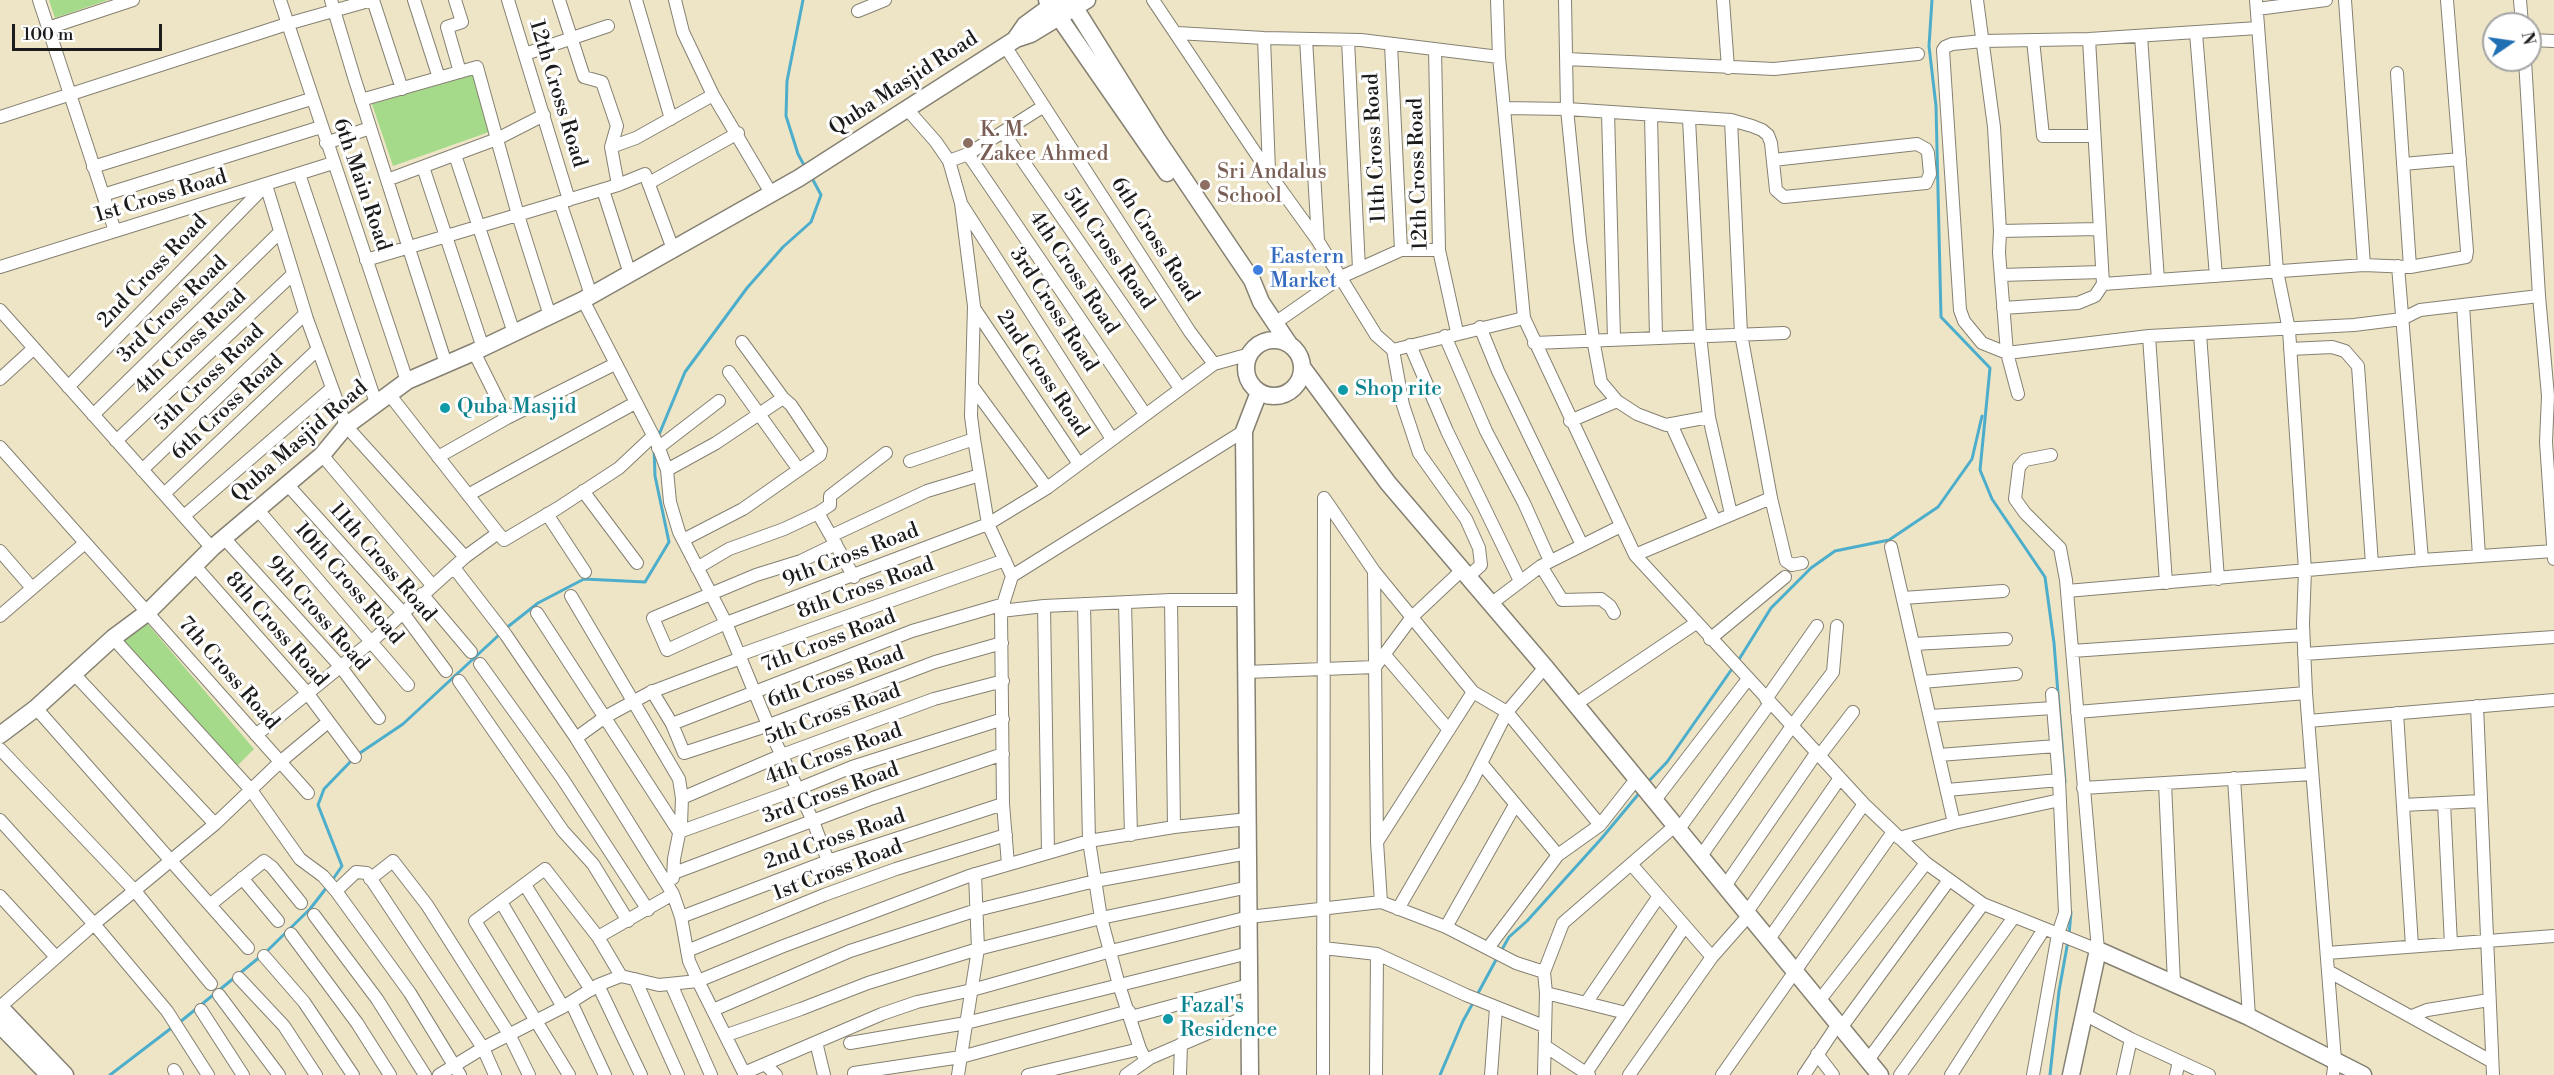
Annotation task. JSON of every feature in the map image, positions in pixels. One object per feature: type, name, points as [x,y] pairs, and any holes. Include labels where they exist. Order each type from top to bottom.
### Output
[{"type":"street","points":[[39,0],[115,231]]},
{"type":"street","points":[[48,28],[133,0]]},
{"type":"street","name":"6th Main Road","points":[[280,0],[311,99],[407,381]]},
{"type":"street","points":[[0,117],[287,24],[333,6],[372,0],[402,88]]},
{"type":"street","points":[[414,0],[439,78]]},
{"type":"street","points":[[455,0],[462,22],[447,27],[460,72]]},
{"type":"street","name":"12th Cross Road","points":[[508,0],[544,115],[587,298],[615,364],[656,441],[667,470],[670,502],[683,540],[726,624],[813,821],[828,861]]},
{"type":"street","points":[[559,0],[584,77],[602,82],[617,126],[611,147],[618,185]]},
{"type":"street","points":[[636,0],[671,119]]},
{"type":"street","points":[[675,0],[683,32],[713,95],[771,193]]},
{"type":"street","points":[[858,11],[885,0]]},
{"type":"street","points":[[1153,0],[1269,173],[1318,241],[1376,335],[1393,350],[1403,405],[1419,453],[1466,519],[1479,548],[1481,565],[1466,573],[1412,618],[1375,667]]},
{"type":"street","points":[[1497,0],[1499,57],[1524,318],[1619,527],[1635,555],[1728,659],[1864,804],[1926,863],[1948,880],[1983,904],[2174,983],[2249,1017],[2334,1068],[2363,1075]]},
{"type":"street","points":[[1565,0],[1568,109],[1593,339],[1601,382],[1617,401],[1637,414],[1666,425],[1709,417]]},
{"type":"street","points":[[1723,0],[1728,68]]},
{"type":"street","points":[[1977,0],[1994,127],[2000,231],[1999,253],[2007,353],[2018,394]]},
{"type":"street","points":[[2326,0],[2257,4],[2277,272],[2289,330],[2305,570],[2303,634],[2306,693],[2334,1068]]},
{"type":"street","points":[[2345,0],[2364,265]]},
{"type":"street","points":[[2001,275],[2158,280],[2364,265],[2404,267],[2463,258],[2467,254],[2447,0]]},
{"type":"street","points":[[1077,2],[1157,139],[1252,280],[1261,302]]},
{"type":"street","name":"Quba Masjid Road","points":[[0,735],[75,675],[113,638],[148,612],[218,543],[286,483],[322,455],[346,426],[407,381],[550,316],[630,274],[799,178],[1010,42],[1031,34],[1054,6],[1077,2]]},
{"type":"street","points":[[333,6],[446,364]]},
{"type":"street","points":[[1054,6],[1243,284],[1261,302],[1300,358],[1301,376],[1291,390],[1275,396],[1259,392],[1248,379],[1246,370],[1250,354],[1255,347],[1272,340],[1289,344]]},
{"type":"street","points":[[525,54],[608,26]]},
{"type":"street","points":[[2258,28],[2089,39],[1983,40],[1952,44],[1943,50],[1960,310],[1964,321],[1982,343],[2007,353],[2149,336],[2289,330],[2402,319],[2420,310],[2539,296]]},
{"type":"street","points":[[1177,33],[1348,40],[1499,57]]},
{"type":"street","points":[[2196,33],[2216,276]]},
{"type":"street","points":[[2141,36],[2158,280]]},
{"type":"street","points":[[1264,38],[1269,173]]},
{"type":"street","points":[[1306,39],[1318,241]]},
{"type":"street","points":[[2003,308],[2078,303],[2095,296],[2102,278],[2089,39]]},
{"type":"street","points":[[1348,40],[1359,268]]},
{"type":"street","points":[[2032,40],[2043,136],[2094,136]]},
{"type":"street","name":"6th Cross Road","points":[[1010,42],[1044,106],[1190,332],[1214,364]]},
{"type":"street","name":"11th Cross Road","points":[[1391,45],[1401,250]]},
{"type":"street","name":"12th Cross Road","points":[[1435,49],[1439,250],[1451,334],[1486,431],[1524,503],[1546,564],[1563,600],[1601,599],[1610,606],[1614,613]]},
{"type":"street","points":[[1567,59],[1774,69],[1918,54]]},
{"type":"street","points":[[361,100],[477,67],[518,215],[550,316]]},
{"type":"street","points":[[2526,72],[2539,296],[2551,395],[2546,442],[2554,559]]},
{"type":"street","points":[[2397,74],[2403,164],[2402,319],[2422,560]]},
{"type":"street","points":[[611,147],[636,138],[713,95]]},
{"type":"street","points":[[93,167],[311,99]]},
{"type":"street","points":[[949,161],[968,153],[1044,106]]},
{"type":"street","points":[[1505,108],[1568,109],[1689,119],[1731,120],[1765,132],[1771,143],[1776,190],[1784,197],[1926,183],[1929,174],[1928,153],[1917,144],[1773,160]]},
{"type":"street","points":[[907,109],[936,142],[949,161],[961,203],[974,306],[972,386],[974,439],[988,524],[1012,576]]},
{"type":"street","points":[[1608,112],[1614,339]]},
{"type":"street","points":[[387,180],[497,139],[544,115]]},
{"type":"street","points":[[1651,116],[1656,337]]},
{"type":"street","points":[[1689,119],[1700,335],[1709,417],[1731,514]]},
{"type":"street","points":[[1731,120],[1742,334],[1771,498],[1786,561],[1792,565],[1802,563]]},
{"type":"street","points":[[103,195],[321,127]]},
{"type":"street","points":[[326,143],[370,128]]},
{"type":"street","name":"5th Cross Road","points":[[1003,132],[1180,388]]},
{"type":"street","points":[[650,183],[738,134]]},
{"type":"street","name":"4th Cross Road","points":[[968,153],[1146,414]]},
{"type":"street","points":[[455,155],[514,333]]},
{"type":"street","points":[[2403,164],[2460,159]]},
{"type":"street","name":"1st Cross Road","points":[[0,267],[333,163]]},
{"type":"street","points":[[423,167],[479,350],[507,418]]},
{"type":"street","points":[[299,174],[382,399],[438,458],[504,540],[619,468],[656,441],[719,401]]},
{"type":"street","points":[[366,260],[618,185],[645,174],[673,249]]},
{"type":"street","points":[[266,185],[305,314],[346,426],[465,557]]},
{"type":"street","name":"2nd Cross Road","points":[[68,387],[266,185]]},
{"type":"street","points":[[603,189],[630,274]]},
{"type":"street","name":"3rd Cross Road","points":[[961,203],[1112,439]]},
{"type":"street","points":[[2000,231],[2098,229]]},
{"type":"street","name":"3rd Cross Road","points":[[93,415],[280,232]]},
{"type":"street","points":[[1275,323],[1341,277],[1359,268],[1401,250],[1439,250]]},
{"type":"street","name":"4th Cross Road","points":[[116,441],[293,274]]},
{"type":"street","points":[[2463,305],[2478,556]]},
{"type":"street","name":"2nd Cross Road","points":[[974,306],[1079,464]]},
{"type":"street","name":"9th Cross Road","points":[[0,309],[33,349],[184,516],[218,543],[340,666],[378,718]]},
{"type":"street","name":"5th Cross Road","points":[[142,470],[305,314]]},
{"type":"street","points":[[1393,350],[1524,318]]},
{"type":"street","points":[[1480,327],[1498,371],[1582,545]]},
{"type":"street","points":[[1534,343],[1784,333]]},
{"type":"street","points":[[2200,334],[2218,579]]},
{"type":"street","points":[[2149,336],[2166,583]]},
{"type":"street","points":[[683,540],[743,509],[820,455],[821,450],[789,401],[783,398],[742,342]]},
{"type":"street","points":[[1410,345],[1447,431],[1520,580]]},
{"type":"street","points":[[2290,350],[2332,347],[2345,351],[2358,366],[2372,564]]},
{"type":"street","points":[[0,379],[33,349]]},
{"type":"street","name":"6th Cross Road","points":[[164,494],[318,349]]},
{"type":"street","name":"9th Cross Road","points":[[711,593],[653,618],[667,650],[726,624],[988,524],[1047,488],[1214,364],[1250,354]]},
{"type":"street","points":[[438,458],[507,418],[615,364]]},
{"type":"street","points":[[1302,367],[1379,472],[1576,704],[1880,1075]]},
{"type":"street","points":[[729,372],[799,470]]},
{"type":"street","points":[[972,386],[1047,488]]},
{"type":"street","points":[[184,516],[332,388]]},
{"type":"street","points":[[1250,1075],[1244,431],[1259,392]]},
{"type":"street","points":[[667,470],[687,460],[783,398]]},
{"type":"street","points":[[1570,421],[1617,401]]},
{"type":"street","points":[[468,495],[635,403]]},
{"type":"street","points":[[1671,424],[1715,521]]},
{"type":"street","points":[[1008,864],[1003,804],[1002,607],[1012,576],[1244,431]]},
{"type":"street","points":[[910,461],[974,439]]},
{"type":"street","name":"7th Cross Road","points":[[0,447],[308,793]]},
{"type":"street","points":[[697,568],[729,549],[784,529],[818,513],[830,505],[830,496],[886,453]]},
{"type":"street","points":[[322,455],[432,585]]},
{"type":"street","points":[[2051,455],[2025,460],[2019,467],[2015,499],[2025,513],[2060,548],[2067,591],[2083,788],[2091,947],[2086,1015],[2071,1075]]},
{"type":"street","points":[[711,593],[780,566],[801,561],[833,540],[927,492],[980,475]]},
{"type":"street","name":"11th Cross Road","points":[[286,483],[403,613],[446,670]]},
{"type":"street","points":[[583,491],[636,563]]},
{"type":"street","points":[[1323,1075],[1324,498],[1374,571],[1473,692],[1507,712],[1600,825]]},
{"type":"street","points":[[1635,555],[1771,498]]},
{"type":"street","name":"10th Cross Road","points":[[258,510],[408,685]]},
{"type":"street","points":[[818,513],[854,577]]},
{"type":"street","points":[[547,514],[585,572]]},
{"type":"street","points":[[1492,603],[1520,580],[1546,564],[1619,527]]},
{"type":"street","points":[[256,735],[372,641],[465,557],[498,533]]},
{"type":"street","points":[[0,616],[85,543]]},
{"type":"street","points":[[1891,548],[1954,823]]},
{"type":"street","points":[[0,551],[33,588]]},
{"type":"street","points":[[2067,591],[2372,564],[2554,551]]},
{"type":"street","name":"8th Cross Road","points":[[576,738],[605,717],[652,691],[1005,560]]},
{"type":"street","name":"8th Cross Road","points":[[194,565],[308,694],[355,757]]},
{"type":"street","points":[[454,569],[502,630],[576,738],[673,894],[681,917],[687,951],[698,981],[745,1074],[882,1014],[917,1002],[972,990],[1111,951],[1249,917],[1381,902],[1446,927],[1516,963],[1544,972]]},
{"type":"street","points":[[1374,571],[1377,842],[1381,902]]},
{"type":"street","points":[[1710,639],[1785,577]]},
{"type":"street","points":[[1903,598],[2003,591]]},
{"type":"street","points":[[422,594],[471,652]]},
{"type":"street","points":[[571,596],[679,779],[682,798],[673,894]]},
{"type":"street","points":[[1171,600],[1174,827]]},
{"type":"street","name":"7th Cross Road","points":[[672,724],[912,631],[1002,607],[1171,600],[1246,600]]},
{"type":"street","points":[[1125,603],[1131,835]]},
{"type":"street","points":[[1084,604],[1089,841],[1101,918],[1119,985],[1146,1061]]},
{"type":"street","points":[[1044,606],[1048,853]]},
{"type":"street","points":[[537,613],[679,832]]},
{"type":"street","points":[[1576,704],[1696,623]]},
{"type":"street","points":[[1544,1075],[1546,993],[1544,972],[1563,923],[1677,827],[1768,701],[1817,626]]},
{"type":"street","points":[[1701,856],[1792,726],[1833,672],[1837,626]]},
{"type":"street","points":[[2072,651],[2303,634]]},
{"type":"street","points":[[2304,654],[2554,637]]},
{"type":"street","points":[[113,638],[251,790],[300,859],[323,876],[335,890],[410,993],[457,1070]]},
{"type":"street","points":[[1914,644],[2006,639]]},
{"type":"street","name":"6th Cross Road","points":[[672,724],[684,753],[769,725],[935,662],[1002,643]]},
{"type":"street","points":[[1383,654],[1449,730]]},
{"type":"street","points":[[480,664],[544,752],[648,910]]},
{"type":"street","points":[[1246,672],[1375,667]]},
{"type":"street","points":[[1398,909],[1481,763],[1507,712],[1545,667]]},
{"type":"street","points":[[1922,682],[2016,674]]},
{"type":"street","points":[[75,675],[215,824]]},
{"type":"street","points":[[1653,797],[1745,677]]},
{"type":"street","points":[[459,681],[563,831],[593,864],[628,921]]},
{"type":"street","name":"5th Cross Road","points":[[682,798],[782,754],[934,699],[1003,681]]},
{"type":"street","points":[[652,691],[672,724]]},
{"type":"street","points":[[1377,842],[1473,692]]},
{"type":"street","points":[[2077,712],[2306,693]]},
{"type":"street","points":[[2033,1075],[2065,913],[2059,780],[2052,694]]},
{"type":"street","points":[[2308,720],[2554,700]]},
{"type":"street","points":[[2477,706],[2493,1075]]},
{"type":"street","points":[[36,708],[212,904],[248,948]]},
{"type":"street","points":[[1930,716],[2053,708]]},
{"type":"street","points":[[1725,885],[1819,754],[1853,712]]},
{"type":"street","points":[[2397,713],[2412,946]]},
{"type":"street","name":"4th Cross Road","points":[[679,832],[852,767],[1003,719]]},
{"type":"street","points":[[65,1075],[0,1007],[94,924],[215,824],[280,762],[328,722]]},
{"type":"street","points":[[1939,755],[2056,746]]},
{"type":"street","points":[[0,749],[135,891],[211,984]]},
{"type":"street","name":"3rd Cross Road","points":[[674,873],[1003,754]]},
{"type":"street","points":[[1481,763],[1558,855]]},
{"type":"street","points":[[2083,788],[2312,774]]},
{"type":"street","points":[[1629,1075],[1712,957],[1748,913],[1840,778]]},
{"type":"street","points":[[2234,778],[2249,1017]]},
{"type":"street","points":[[1488,948],[1558,855],[1600,825],[1638,779]]},
{"type":"street","points":[[1947,790],[2059,780]]},
{"type":"street","points":[[2165,783],[2174,983]]},
{"type":"street","points":[[1722,1075],[1795,971],[1896,835],[2060,800]]},
{"type":"street","points":[[2403,805],[2481,801]]},
{"type":"street","points":[[2444,803],[2451,944]]},
{"type":"street","name":"2nd Cross Road","points":[[681,917],[828,861],[1003,804]]},
{"type":"street","points":[[1769,939],[1864,804]]},
{"type":"street","points":[[1446,927],[1515,805]]},
{"type":"street","points":[[439,1075],[457,1070],[483,1048],[594,988],[621,976],[659,985],[698,981],[781,947],[975,874],[1008,864],[1089,841],[1174,827],[1248,819]]},
{"type":"street","points":[[0,820],[94,924],[167,1011],[208,1075]]},
{"type":"street","name":"1st Cross Road","points":[[687,951],[845,888],[1006,835]]},
{"type":"street","points":[[713,1010],[850,951],[977,910],[1095,881],[1248,853]]},
{"type":"street","points":[[212,904],[264,861],[272,867],[301,903]]},
{"type":"street","points":[[370,879],[393,861],[427,905],[509,1034],[529,1075]]},
{"type":"street","points":[[1819,1001],[1926,863]]},
{"type":"street","points":[[1631,864],[1712,957]]},
{"type":"street","points":[[569,1075],[475,921],[545,869],[598,937],[621,976]]},
{"type":"street","points":[[335,890],[356,872],[363,871],[370,879],[483,1048],[495,1075]]},
{"type":"street","points":[[958,1075],[978,949],[975,874]]},
{"type":"street","points":[[242,878],[278,921]]},
{"type":"street","points":[[1804,1075],[1817,1054],[1948,880]]},
{"type":"street","points":[[525,885],[594,988],[640,1075]]},
{"type":"street","points":[[726,1035],[801,1010],[868,983],[978,949],[1101,918],[1249,887]]},
{"type":"street","points":[[598,937],[673,894]]},
{"type":"street","points":[[0,896],[56,957]]},
{"type":"street","points":[[1586,1003],[1659,896]]},
{"type":"street","points":[[501,903],[567,1004],[605,1075]]},
{"type":"street","points":[[1868,1060],[1983,904]]},
{"type":"street","points":[[314,915],[377,999],[425,1075]]},
{"type":"street","points":[[1900,1075],[2014,917]]},
{"type":"street","points":[[1545,1046],[1588,1074],[1685,926]]},
{"type":"street","points":[[1951,1075],[2044,929]]},
{"type":"street","points":[[291,934],[357,1023],[390,1075]]},
{"type":"street","points":[[2327,953],[2554,936]]},
{"type":"street","points":[[1323,948],[1377,954],[1466,995],[1544,1026]]},
{"type":"street","points":[[850,1043],[966,1023],[1249,953]]},
{"type":"street","points":[[1376,1075],[1377,954]]},
{"type":"street","points":[[264,956],[304,1002],[353,1075]]},
{"type":"street","points":[[2328,971],[2492,1061]]},
{"type":"street","points":[[239,978],[284,1026],[316,1075]]},
{"type":"street","points":[[635,980],[678,1075]]},
{"type":"street","points":[[670,984],[711,1075]]},
{"type":"street","points":[[854,1073],[960,1056],[1249,985]]},
{"type":"street","points":[[1546,993],[1626,1013]]},
{"type":"street","points":[[219,995],[279,1075]]},
{"type":"street","points":[[2412,1016],[2427,1010],[2489,1000]]},
{"type":"street","points":[[1491,1075],[1492,1006]]},
{"type":"street","points":[[201,1010],[243,1075]]},
{"type":"street","points":[[1130,1074],[1146,1061],[1250,1015]]},
{"type":"street","points":[[2086,1015],[2131,1039],[2209,1075]]},
{"type":"street","points":[[0,1025],[49,1075]]},
{"type":"street","points":[[2123,1075],[2131,1039]]},
{"type":"street","points":[[816,1042],[824,1075]]},
{"type":"street","points":[[1180,1075],[1181,1044]]},
{"type":"street","points":[[1028,1075],[1140,1049]]},
{"type":"street","points":[[1817,1054],[1833,1075]]},
{"type":"street","points":[[2176,1075],[2179,1061]]},
{"type":"street","points":[[765,1064],[776,1075]]},
{"type":"green space","points":[[49,0],[108,0],[55,18]]},
{"type":"green space","points":[[473,75],[489,132],[393,166],[372,104]]},
{"type":"green space","points":[[146,622],[254,749],[236,767],[124,641]]},
{"type":"waterway","points":[[803,0],[787,81],[786,116],[798,154],[805,167]]},
{"type":"waterway","points":[[1932,0],[1929,46],[1936,106],[1941,317],[1990,368],[1980,470],[1992,499],[2045,577],[2054,643],[2065,782]]},
{"type":"waterway","points":[[658,437],[685,372],[747,288],[783,247],[811,222],[821,195],[812,178]]},
{"type":"waterway","points":[[1738,661],[1771,608],[1811,568],[1835,551],[1889,540],[1938,507],[1972,459],[1982,416]]},
{"type":"waterway","points":[[505,629],[538,603],[584,579],[645,582],[669,542],[655,476],[654,448]]},
{"type":"waterway","points":[[357,755],[403,724],[500,634]]},
{"type":"waterway","points":[[1647,783],[1667,762],[1734,666]]},
{"type":"waterway","points":[[331,882],[342,866],[318,805],[324,789],[352,760]]},
{"type":"waterway","points":[[1500,953],[1509,937],[1527,921],[1641,791]]},
{"type":"waterway","points":[[266,952],[310,909],[327,887]]},
{"type":"waterway","points":[[2069,935],[2071,912]]},
{"type":"waterway","points":[[2050,1075],[2059,991],[2068,941]]},
{"type":"waterway","points":[[180,1022],[261,956]]},
{"type":"waterway","points":[[1477,995],[1497,958]]},
{"type":"waterway","points":[[1440,1075],[1474,1001]]},
{"type":"waterway","points":[[110,1075],[174,1026]]},
{"type":"place","name":"K. M. Zakee Ahmed","points":[[968,143]]},
{"type":"place","name":"Sri Andalus School","points":[[1205,185]]},
{"type":"place","name":"Eastern Market","points":[[1258,270]]},
{"type":"place","name":"Shop rite","points":[[1343,390]]},
{"type":"place","name":"Quba Masjid","points":[[445,408]]},
{"type":"place","name":"Fazal's Residence","points":[[1168,1019]]}]
